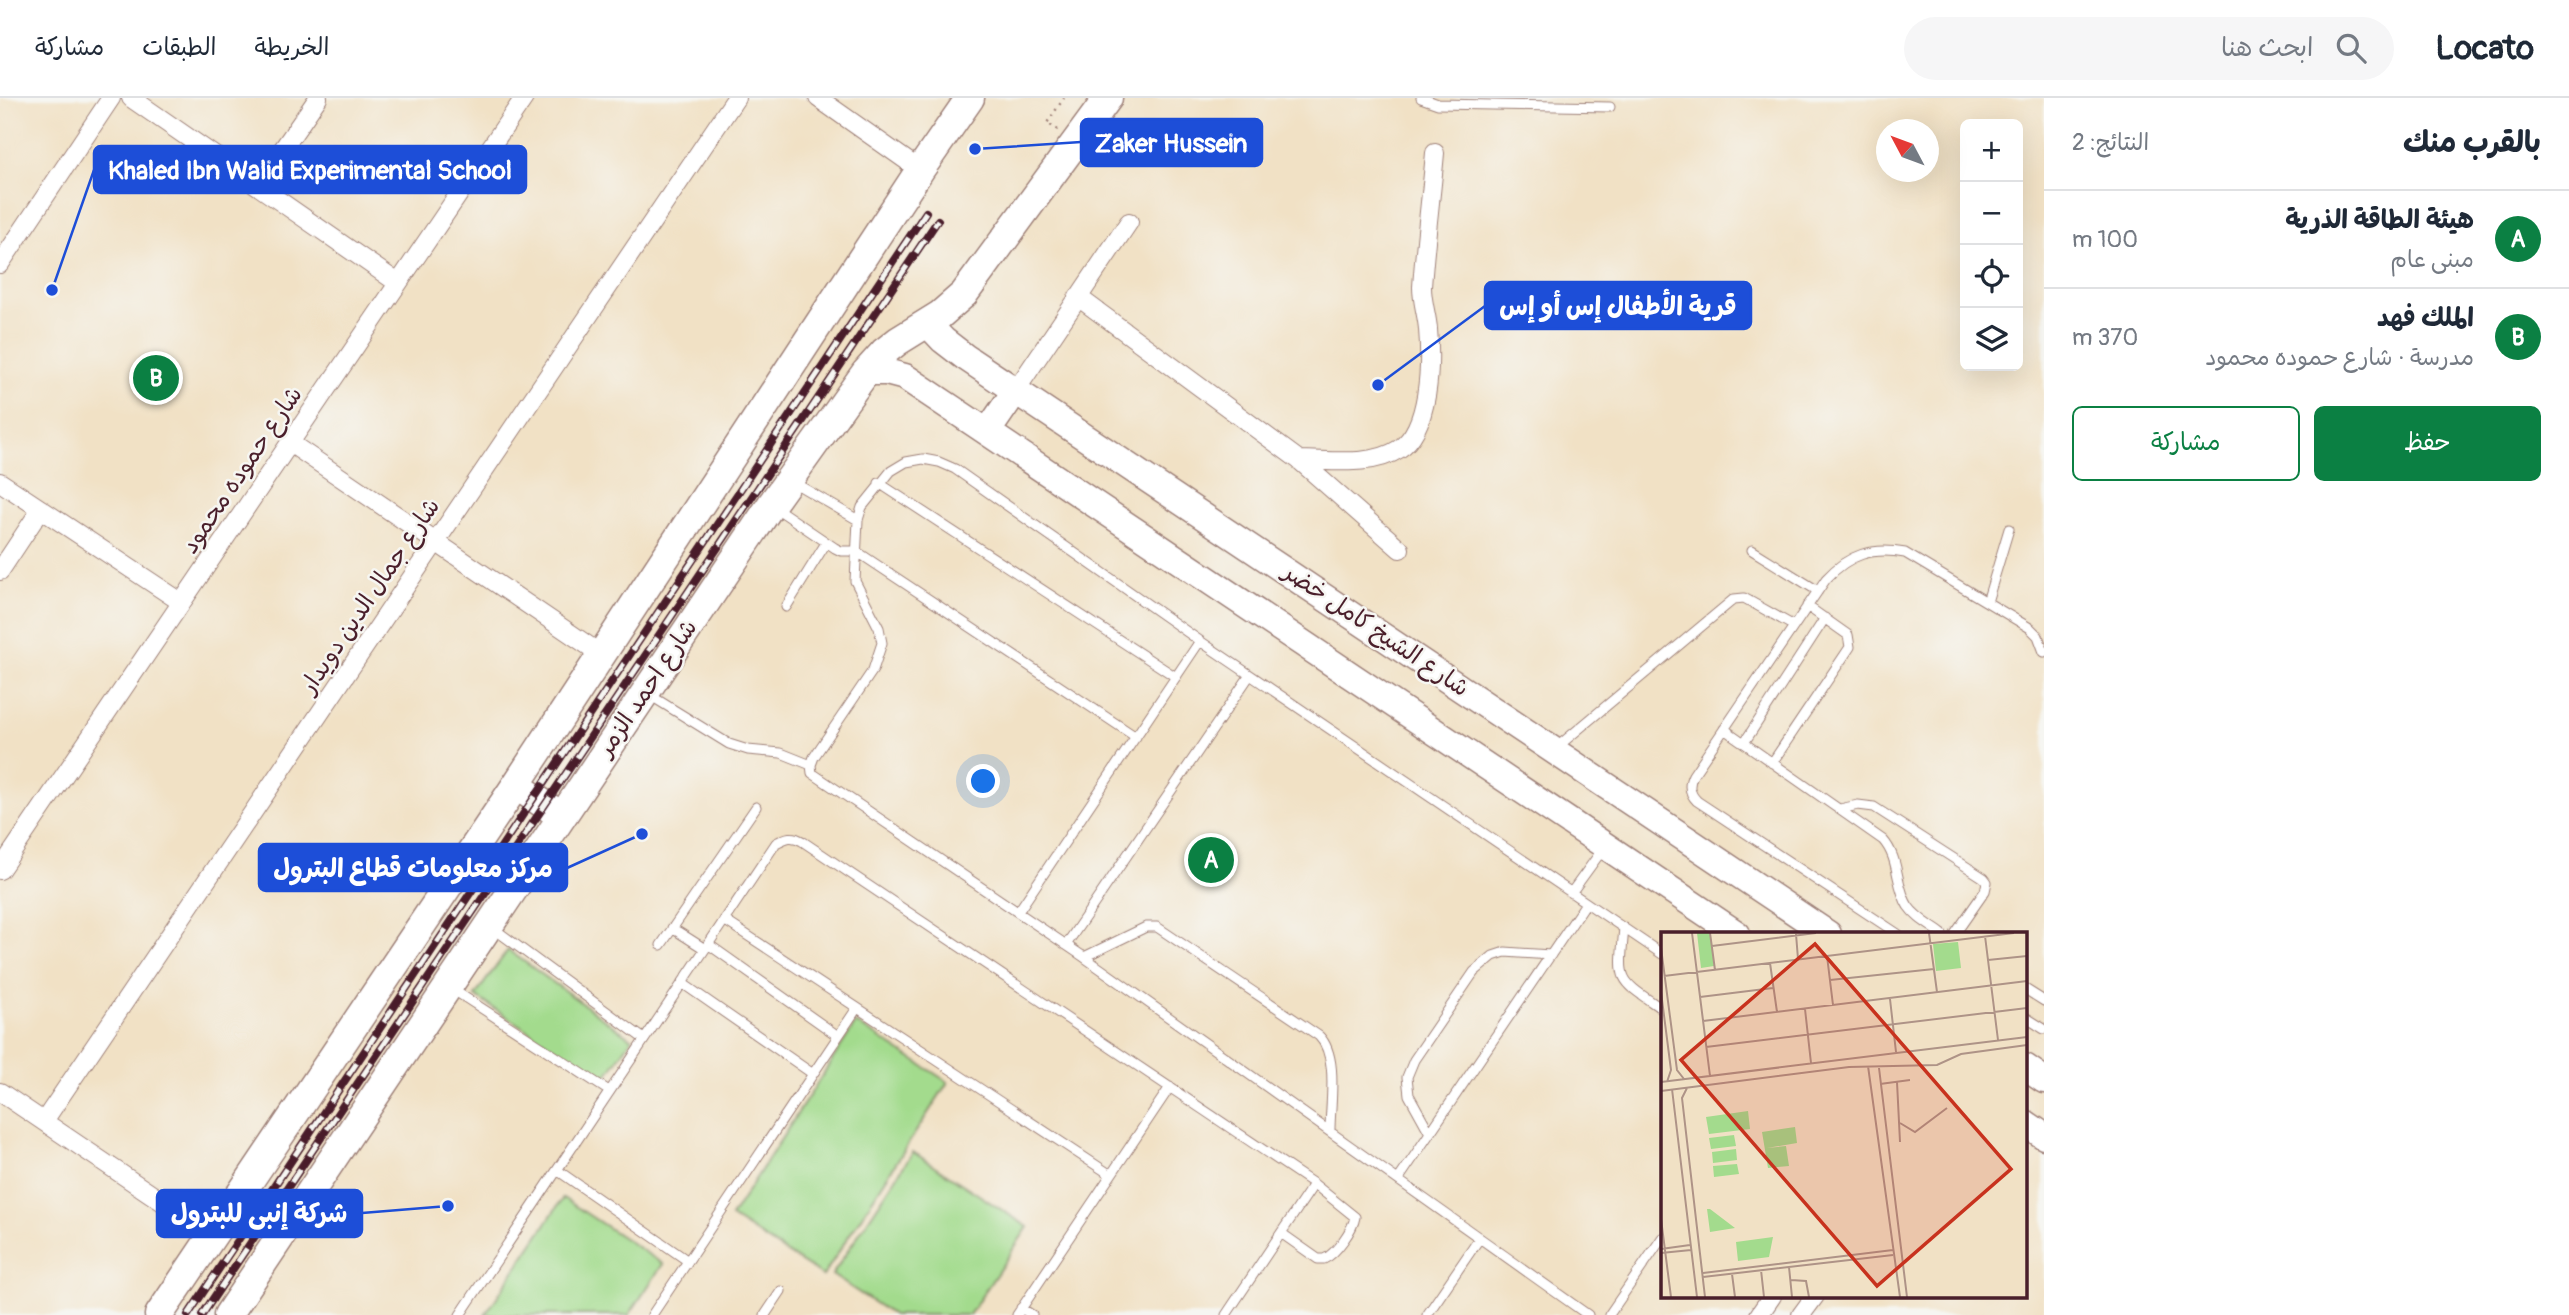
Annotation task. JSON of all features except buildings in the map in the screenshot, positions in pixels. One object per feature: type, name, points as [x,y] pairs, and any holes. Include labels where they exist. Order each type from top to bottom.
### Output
[{"type":"main road","points":[[159,1315],[516,785],[970,98]]},
{"type":"main road","name":"شارع احمد الزمر","points":[[228,1315],[771,505],[866,372],[891,346],[953,305],[975,283],[1108,98]]},
{"type":"main road","name":"شارع الشيخ كامل خضر","points":[[927,323],[954,349],[1827,932]]},
{"type":"main road","points":[[866,372],[886,372],[905,377],[1604,847],[1735,932]]},
{"type":"main road","points":[[988,431],[1016,390]]},
{"type":"main road","points":[[516,785],[561,816]]},
{"type":"main road","points":[[2026,1124],[2044,1136]]},
{"type":"street","points":[[2,256],[111,98]]},
{"type":"street","points":[[131,98],[398,283]]},
{"type":"street","points":[[258,185],[318,98]]},
{"type":"street","name":"شارع حموده محمود","points":[[0,870],[524,98]]},
{"type":"street","name":"شارع جمال الدين دويدار","points":[[44,1121],[736,98]]},
{"type":"street","points":[[818,98],[920,170]]},
{"type":"street","points":[[1299,460],[1379,458],[1397,450],[1410,440],[1420,424],[1426,400],[1429,345],[1422,289],[1435,153]]},
{"type":"street","points":[[1016,390],[1129,222]]},
{"type":"street","points":[[1078,297],[1299,460],[1401,549]]},
{"type":"street","points":[[290,443],[602,655]]},
{"type":"street","points":[[0,482],[181,602]]},
{"type":"street","points":[[0,571],[41,509]]},
{"type":"street","points":[[0,1092],[214,1236]]},
{"type":"street","points":[[1759,1315],[1771,1298]]},
{"type":"street","points":[[1801,1315],[1814,1298]]},
{"type":"lane","points":[[1421,98],[1438,104],[1610,107]]},
{"type":"lane","points":[[1588,1315],[1084,957],[812,773],[811,765],[873,670],[883,643],[879,628],[855,581],[858,520],[867,499],[891,471],[906,462],[923,459],[947,465],[1200,641],[1661,953]]},
{"type":"lane","points":[[789,479],[858,520]]},
{"type":"lane","points":[[879,483],[1176,677]]},
{"type":"lane","points":[[771,505],[826,543],[841,551],[856,551],[1136,737]]},
{"type":"lane","points":[[1987,602],[2009,529]]},
{"type":"lane","points":[[786,607],[826,543]]},
{"type":"lane","points":[[1752,550],[1818,591]]},
{"type":"lane","points":[[1896,932],[1693,797],[1690,780],[1807,606],[1838,566],[1853,556],[1888,550],[1913,557],[2034,631],[2044,652]]},
{"type":"lane","points":[[1555,749],[1734,599],[1748,600],[1794,626]]},
{"type":"lane","points":[[1772,763],[1850,647],[1848,635],[1807,606]]},
{"type":"lane","points":[[1744,743],[1825,618]]},
{"type":"lane","points":[[1018,912],[1200,641]]},
{"type":"lane","points":[[1066,945],[1250,675]]},
{"type":"lane","points":[[645,692],[729,744],[748,750],[780,753],[811,765]]},
{"type":"lane","points":[[1724,729],[1889,846],[1904,898],[1917,916],[1941,932]]},
{"type":"lane","points":[[1840,809],[1858,805],[1874,807],[1984,878],[1987,882],[1984,891],[1956,932]]},
{"type":"lane","points":[[661,945],[756,807]]},
{"type":"lane","points":[[460,1315],[776,843],[786,837],[794,837],[1170,1087],[1314,1184],[1353,1214],[1353,1224],[1329,1257],[1324,1259],[1318,1259],[1281,1233]]},
{"type":"lane","points":[[1572,893],[1604,847]]},
{"type":"lane","points":[[1398,1180],[1586,903]]},
{"type":"lane","points":[[724,920],[1111,1175]]},
{"type":"lane","points":[[489,925],[644,1039]]},
{"type":"lane","points":[[1084,957],[1146,927],[1157,927],[1319,1036],[1327,1046],[1331,1059],[1329,1130]]},
{"type":"lane","points":[[672,928],[706,946],[838,1036]]},
{"type":"lane","points":[[1624,928],[1621,963],[1623,978],[1633,989],[1661,1008]]},
{"type":"lane","points":[[1430,1133],[1409,1095],[1407,1077],[1414,1060],[1474,972],[1493,956],[1505,952],[1551,955]]},
{"type":"lane","points":[[682,983],[813,1074]]},
{"type":"lane","points":[[448,986],[609,1091]]},
{"type":"lane","points":[[2026,990],[2044,1001]]},
{"type":"lane","points":[[652,1315],[857,1008]]},
{"type":"lane","points":[[2026,1018],[2044,1029]]},
{"type":"lane","points":[[1032,1315],[1019,1311],[1170,1087]]},
{"type":"lane","points":[[557,1170],[688,1261]]},
{"type":"lane","points":[[1226,1315],[1314,1184]]},
{"type":"lane","points":[[1427,1315],[1479,1239]]},
{"type":"lane","points":[[1609,1315],[1661,1239]]},
{"type":"lane","points":[[765,1315],[781,1291]]},
{"type":"path","points":[[1048,123],[1064,98]]},
{"type":"green space","points":[[508,950],[632,1039],[604,1080],[475,996]]},
{"type":"green space","points":[[856,1023],[948,1082],[823,1276],[731,1217]]},
{"type":"green space","points":[[913,1152],[1028,1227],[969,1315],[893,1315],[832,1275]]},
{"type":"green space","points":[[563,1198],[663,1264],[629,1315],[485,1315]]},
{"type":"railway","points":[[188,1315],[926,212]]},
{"type":"railway","points":[[202,1315],[938,220]]},
{"type":"place","name":"Zaker Hussein","points":[[975,149]]},
{"type":"place","name":"Khaled Ibn Walid Experimental School","points":[[52,290]]},
{"type":"place","name":"الملك فهد","points":[[156,378]]},
{"type":"place","name":"قرية الأطفال إس أو إس","points":[[1378,385]]},
{"type":"place","name":"مركز معلومات قطاع البترول","points":[[642,834]]},
{"type":"place","name":"هيئة الطاقة الذرية","points":[[1211,860]]},
{"type":"place","name":"شركة إنبى للبترول","points":[[448,1206]]}]
